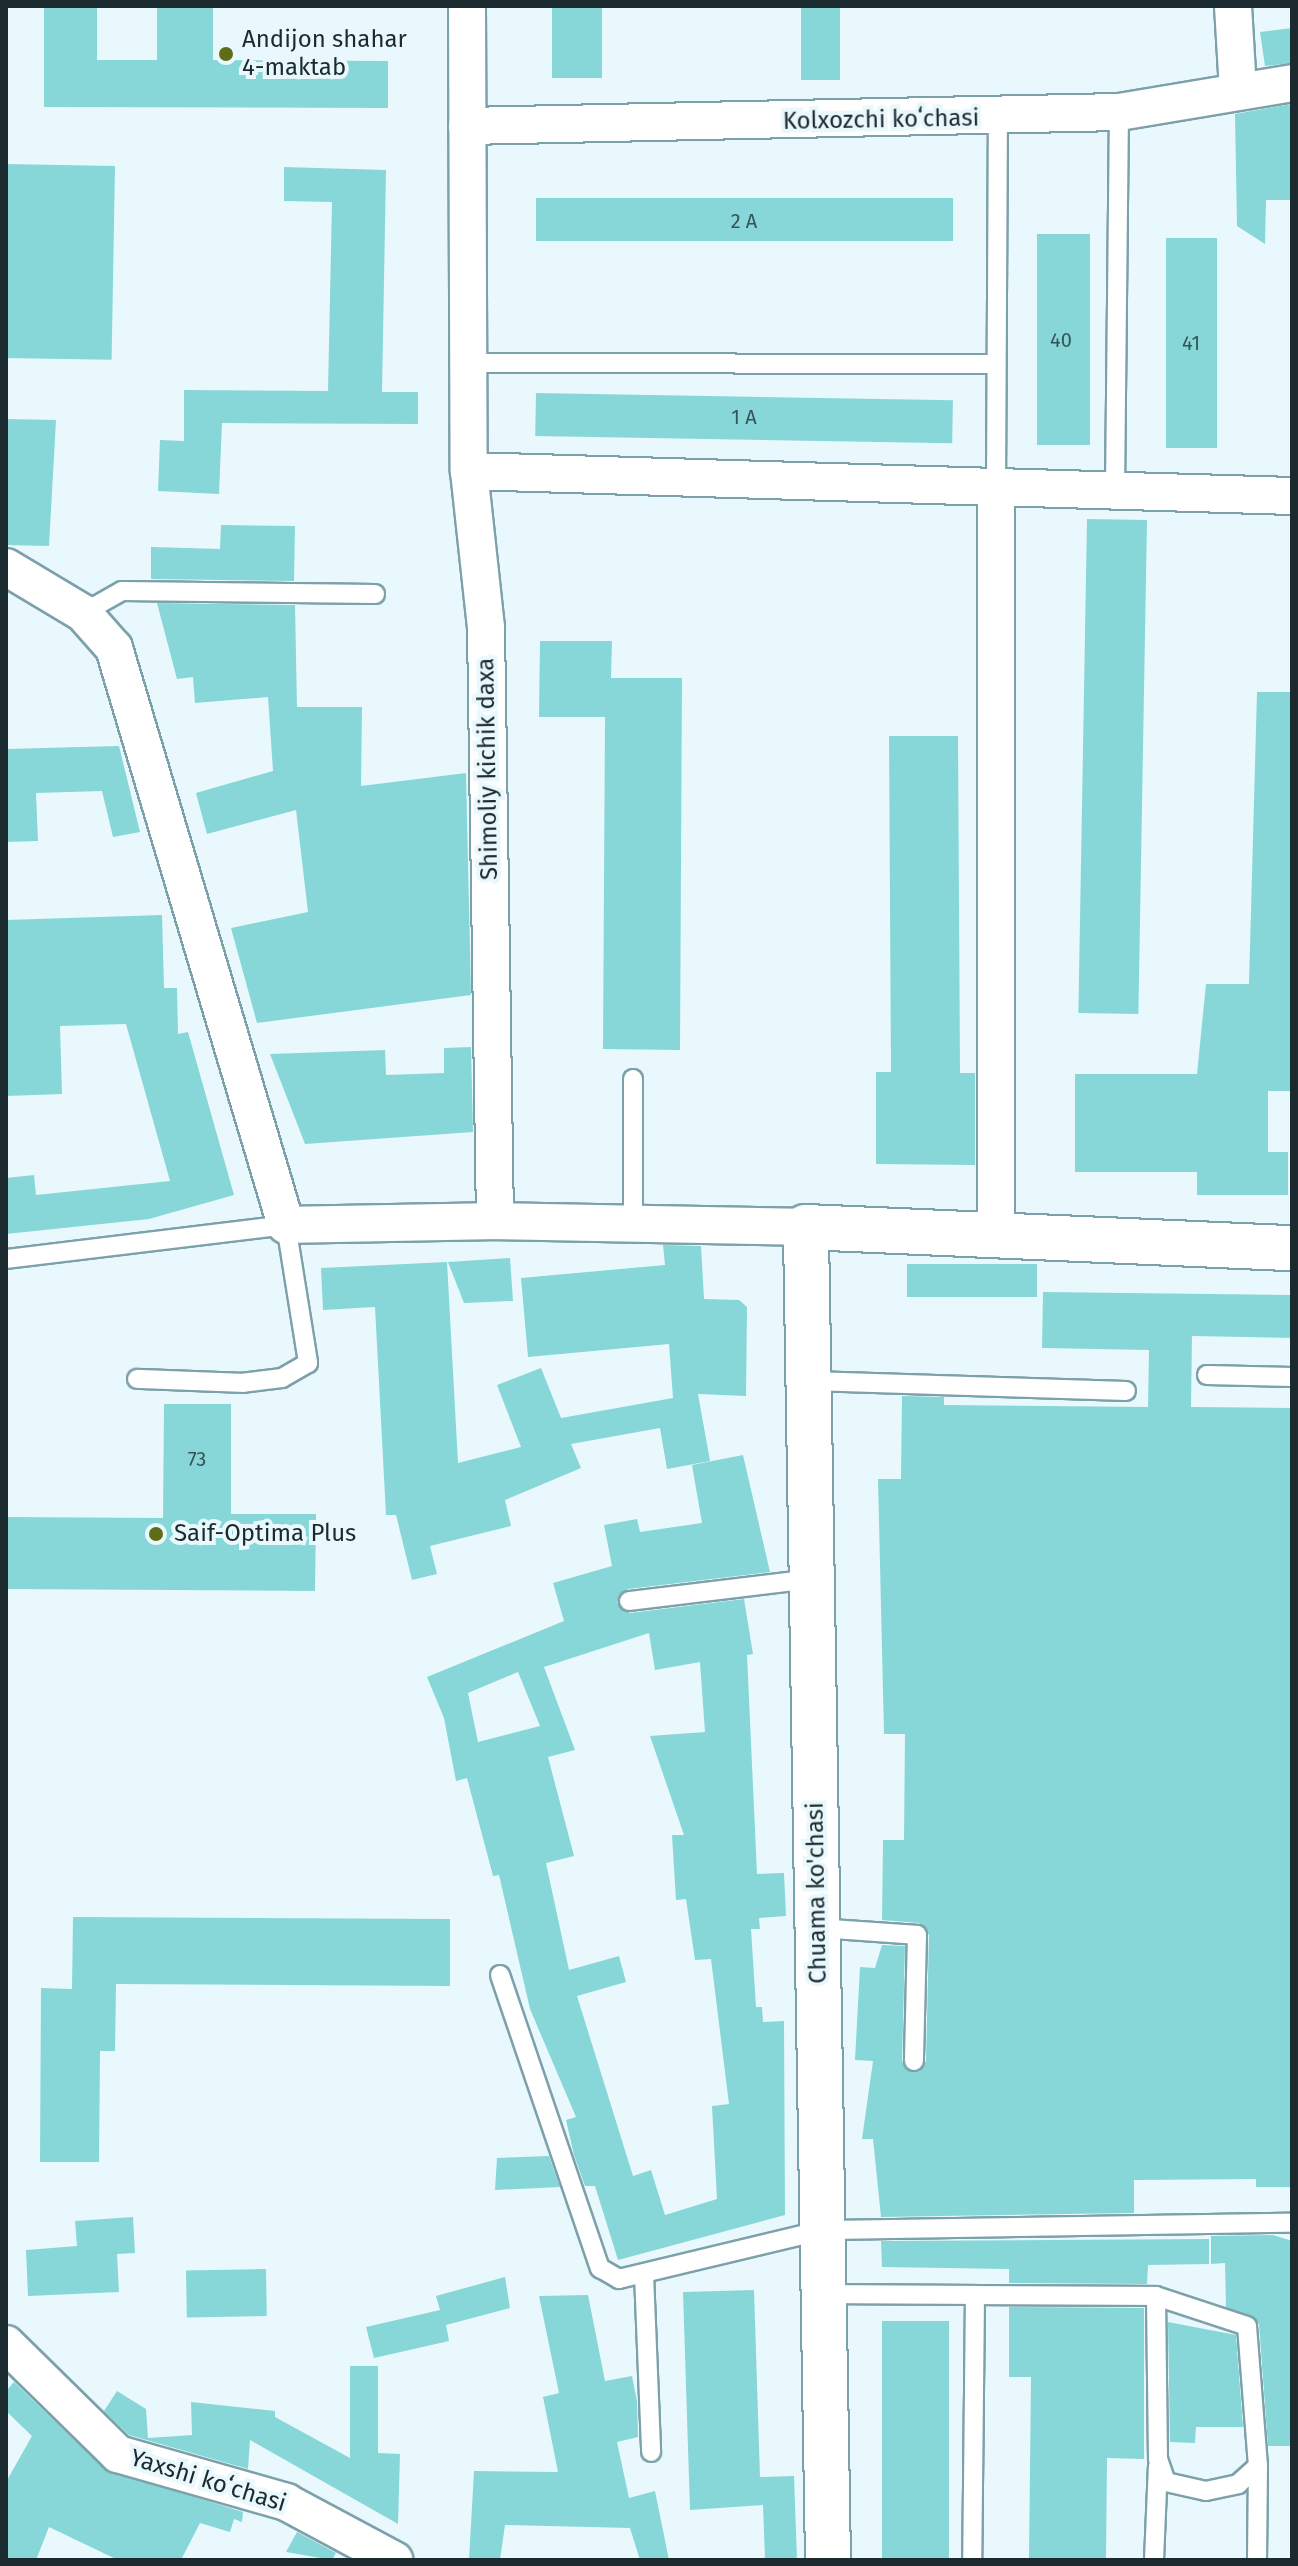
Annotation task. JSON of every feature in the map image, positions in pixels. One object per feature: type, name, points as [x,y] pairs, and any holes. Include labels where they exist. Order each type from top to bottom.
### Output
[{"type":"street","name":"Shimoliy kichik daxa","points":[[467,6],[469,471],[486,628],[495,1221]]},
{"type":"street","points":[[1233,6],[1238,91]]},
{"type":"street","name":"Kolxozchi koʻchasi","points":[[467,126],[998,118],[1119,112],[1292,83]]},
{"type":"street","points":[[469,471],[1292,496]]},
{"type":"street","points":[[996,487],[996,1235]]},
{"type":"street","points":[[6,567],[83,613],[114,648],[286,1225],[495,1221],[806,1227],[1292,1248]]},
{"type":"street","name":"Chuama ko'chasi","points":[[806,1227],[811,1381],[828,2560]]},
{"type":"street","name":"Yaxshi koʻchasi","points":[[6,2344],[118,2454],[286,2502],[394,2560]]},
{"type":"lane","points":[[1115,491],[1119,112]]},
{"type":"lane","points":[[996,487],[994,364],[998,118]]},
{"type":"lane","points":[[468,363],[994,364]]},
{"type":"lane","points":[[83,613],[122,591],[375,594]]},
{"type":"lane","points":[[633,1079],[633,1224]]},
{"type":"lane","points":[[6,1259],[286,1225],[308,1363],[282,1378],[243,1383],[137,1379]]},
{"type":"lane","points":[[1207,1375],[1292,1377]]},
{"type":"lane","points":[[811,1381],[1126,1391]]},
{"type":"lane","points":[[629,1601],[812,1579]]},
{"type":"lane","points":[[818,1928],[917,1935],[914,2061]]},
{"type":"lane","points":[[500,1975],[600,2268],[619,2279],[823,2230],[1292,2223]]},
{"type":"lane","points":[[644,2274],[651,2452]]},
{"type":"lane","points":[[824,2294],[1156,2296],[1247,2326],[1258,2466],[1257,2560]]},
{"type":"lane","points":[[972,2560],[975,2295]]},
{"type":"lane","points":[[1154,2560],[1158,2459],[1156,2296]]},
{"type":"lane","points":[[1158,2459],[1178,2490],[1238,2484],[1258,2466]]},
{"type":"building","points":[[44,6],[97,6],[97,60],[157,60],[157,6],[213,6],[213,60],[388,61],[388,108],[44,107]]},
{"type":"building","points":[[552,6],[602,6],[602,78],[552,78]]},
{"type":"building","points":[[801,6],[840,6],[840,80],[801,80]]},
{"type":"building","points":[[1292,28],[1292,63],[1265,66],[1260,32]]},
{"type":"building","points":[[1292,104],[1292,200],[1266,200],[1265,244],[1237,226],[1235,114]]},
{"type":"building","points":[[6,164],[115,166],[112,360],[6,358]]},
{"type":"building","points":[[284,167],[386,170],[382,392],[418,392],[418,424],[222,423],[219,494],[158,491],[160,440],[184,441],[184,390],[328,391],[332,202],[284,201]]},
{"type":"building","points":[[536,198],[953,198],[953,241],[536,241]]},
{"type":"building","points":[[1037,234],[1090,234],[1090,445],[1037,445]]},
{"type":"building","points":[[1166,238],[1217,238],[1217,448],[1166,448]]},
{"type":"building","points":[[536,393],[953,400],[952,443],[535,436]]},
{"type":"building","points":[[6,419],[56,420],[49,546],[6,545]]},
{"type":"building","points":[[1087,519],[1147,520],[1138,1014],[1078,1013]]},
{"type":"building","points":[[221,525],[295,526],[294,581],[151,579],[151,547],[220,549]]},
{"type":"building","points":[[157,603],[295,605],[297,707],[362,707],[361,786],[466,773],[471,995],[257,1023],[231,928],[308,912],[296,810],[207,834],[196,793],[273,771],[268,697],[195,703],[193,677],[177,679]]},
{"type":"building","points":[[540,641],[612,641],[611,678],[682,678],[680,1050],[603,1049],[605,717],[539,717]]},
{"type":"building","points":[[1257,692],[1292,692],[1292,1091],[1268,1091],[1268,1152],[1288,1152],[1288,1195],[1197,1195],[1197,1172],[1075,1172],[1075,1074],[1197,1074],[1206,984],[1249,984]]},
{"type":"building","points":[[889,736],[958,736],[960,1073],[975,1073],[975,1165],[876,1164],[876,1072],[891,1072]]},
{"type":"building","points":[[119,746],[140,832],[113,837],[102,791],[36,793],[38,841],[6,842],[6,749]]},
{"type":"building","points":[[162,915],[164,988],[177,988],[178,1034],[188,1032],[234,1195],[149,1219],[6,1234],[6,1178],[34,1175],[36,1195],[170,1181],[126,1024],[60,1026],[62,1094],[6,1096],[6,920]]},
{"type":"building","points":[[471,1047],[473,1132],[305,1144],[270,1054],[385,1050],[386,1075],[444,1073],[444,1048]]},
{"type":"building","points":[[663,1245],[701,1246],[704,1299],[739,1300],[747,1307],[746,1396],[698,1394],[710,1461],[667,1469],[660,1428],[571,1444],[581,1468],[505,1500],[511,1526],[430,1546],[437,1574],[412,1580],[396,1515],[386,1515],[375,1307],[323,1310],[321,1268],[447,1262],[458,1463],[521,1447],[497,1385],[541,1368],[561,1418],[673,1398],[669,1344],[528,1357],[521,1278],[665,1265]]},
{"type":"building","points":[[510,1258],[513,1301],[464,1303],[448,1262]]},
{"type":"building","points":[[907,1264],[1037,1264],[1037,1297],[907,1297]]},
{"type":"building","points":[[1043,1292],[1292,1295],[1292,1338],[1192,1336],[1191,1407],[1292,1408],[1292,2187],[1256,2187],[1256,2179],[1134,2180],[1134,2213],[881,2217],[873,2139],[862,2139],[873,2061],[855,2060],[860,1967],[875,1968],[882,1945],[905,1946],[902,2062],[919,2072],[926,2061],[929,1935],[919,1923],[882,1920],[883,1840],[904,1840],[905,1734],[884,1734],[878,1479],[901,1479],[902,1396],[944,1397],[944,1405],[1148,1407],[1149,1350],[1042,1348]]},
{"type":"building","points":[[164,1404],[231,1404],[231,1514],[316,1514],[315,1591],[6,1589],[6,1517],[163,1518]]},
{"type":"building","points":[[743,1455],[770,1572],[628,1589],[617,1602],[630,1613],[744,1599],[753,1654],[747,1655],[757,1874],[784,1873],[786,1916],[759,1918],[760,1929],[751,1929],[756,2007],[762,2007],[763,2022],[784,2021],[785,2215],[618,2260],[595,2186],[585,2186],[574,2155],[566,2120],[576,2117],[530,2009],[499,1875],[493,1876],[467,1778],[456,1781],[444,1718],[427,1677],[564,1621],[553,1583],[612,1566],[604,1525],[637,1519],[640,1532],[702,1523],[692,1465]],"holes":[[[649,1633],[655,1670],[700,1662],[705,1732],[650,1736],[684,1835],[672,1835],[676,1900],[686,1899],[695,1960],[711,1959],[729,2104],[712,2106],[717,2199],[665,2215],[651,2170],[633,2176],[577,1996],[626,1982],[619,1956],[569,1970],[546,1863],[574,1856],[548,1757],[575,1750],[544,1667]],[[518,1672],[540,1726],[478,1742],[468,1693]]]},
{"type":"building","points":[[73,1917],[450,1919],[450,1986],[116,1984],[115,2051],[100,2051],[99,2162],[40,2162],[41,1988],[72,1989]]},
{"type":"building","points":[[549,2156],[560,2187],[495,2190],[497,2158]]},
{"type":"building","points":[[133,2217],[135,2253],[117,2254],[119,2292],[28,2296],[26,2250],[77,2246],[75,2221]]},
{"type":"building","points":[[1273,2235],[1292,2241],[1292,2446],[1268,2446],[1259,2324],[1226,2307],[1225,2263],[1211,2264],[1211,2236]]},
{"type":"building","points":[[1209,2239],[1209,2264],[1148,2265],[1147,2284],[1009,2283],[1009,2269],[882,2267],[881,2241]]},
{"type":"building","points":[[266,2269],[267,2316],[187,2317],[186,2270]]},
{"type":"building","points":[[505,2277],[510,2308],[446,2325],[449,2341],[374,2358],[366,2327],[440,2310],[436,2296]]},
{"type":"building","points":[[754,2290],[760,2477],[794,2476],[797,2560],[765,2560],[763,2505],[690,2510],[683,2292]]},
{"type":"building","points":[[588,2295],[605,2381],[632,2376],[637,2401],[638,2437],[617,2442],[629,2498],[655,2491],[669,2560],[640,2560],[630,2528],[505,2525],[500,2560],[469,2560],[474,2471],[558,2472],[543,2397],[559,2393],[539,2296]]},
{"type":"building","points":[[1009,2307],[1144,2308],[1144,2459],[1107,2458],[1106,2560],[1029,2560],[1031,2377],[1009,2377]]},
{"type":"building","points":[[882,2321],[949,2321],[949,2560],[882,2560]]},
{"type":"building","points":[[1168,2322],[1236,2335],[1243,2427],[1196,2427],[1195,2443],[1170,2442]]},
{"type":"building","points":[[350,2366],[378,2366],[378,2453],[400,2454],[398,2524],[250,2440],[248,2469],[129,2435],[104,2411],[117,2391],[146,2409],[148,2438],[192,2435],[191,2402],[275,2411],[275,2417],[350,2458]]},
{"type":"building","points":[[14,2382],[104,2469],[243,2512],[242,2522],[234,2519],[230,2532],[200,2523],[181,2560],[118,2560],[49,2527],[36,2560],[6,2560],[6,2482],[32,2436],[6,2411],[6,2391]]},
{"type":"building","points":[[297,2532],[336,2553],[332,2560],[286,2552]]},
{"type":"place","name":"Andijon shahar 4-maktab","points":[[226,54]]},
{"type":"place","name":"Saif-Optima Plus","points":[[156,1534]]}]
